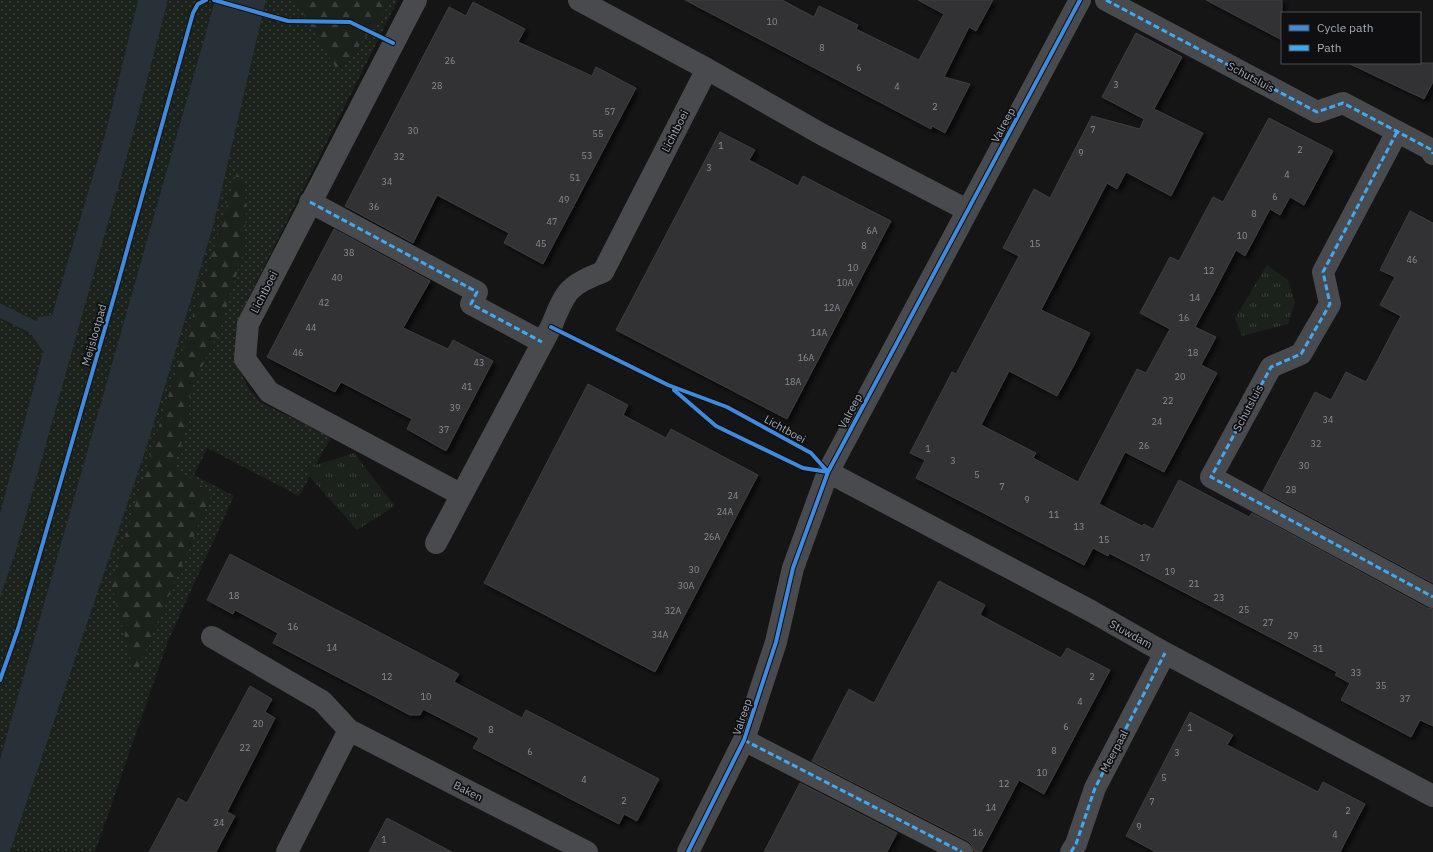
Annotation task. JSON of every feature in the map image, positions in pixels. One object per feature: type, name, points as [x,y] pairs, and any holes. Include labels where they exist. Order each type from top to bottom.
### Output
[{"type":"street","name":"Lichtboei","points":[[416,0],[248,324],[245,359],[269,392],[460,494]]},
{"type":"street","points":[[579,0],[707,69],[823,135],[967,210]]},
{"type":"street","name":"Valreep","points":[[688,852],[744,740],[776,642],[793,568],[828,472],[1080,0]]},
{"type":"street","name":"Schutsluis","points":[[1106,0],[1317,112],[1343,103],[1432,150],[1433,154]]},
{"type":"street","name":"Lichtboei","points":[[436,543],[460,494],[551,326],[565,293],[584,278],[602,272],[707,69]]},
{"type":"street","name":"Schutsluis","points":[[1397,132],[1322,272],[1330,304],[1301,354],[1271,367],[1211,477],[1433,597]]},
{"type":"street","points":[[310,202],[477,292],[471,304],[542,342]]},
{"type":"street","name":"Stuwdam","points":[[828,472],[1084,607],[1165,653],[1433,796]]},
{"type":"street","name":"Baken","points":[[212,637],[322,701],[349,730],[587,852]]},
{"type":"street","name":"Meerpaal","points":[[1071,852],[1076,844],[1095,788],[1165,653]]},
{"type":"street","points":[[287,852],[349,730]]},
{"type":"street","points":[[744,740],[962,852]]},
{"type":"green space","points":[[0,0],[138,0],[106,131],[52,315],[38,317],[36,321],[0,303]]},
{"type":"green space","points":[[168,0],[215,0],[0,759],[0,598],[16,551]]},
{"type":"green space","points":[[266,0],[398,0],[255,285],[245,308],[237,365],[248,387],[260,402],[331,437],[299,496],[207,448],[194,475],[234,496],[168,641],[95,852],[10,852],[147,446],[213,227]]},
{"type":"green space","points":[[295,0],[393,0],[339,73]]},
{"type":"green space","points":[[239,166],[247,207],[242,257],[217,336],[191,389],[186,428],[174,467],[212,493],[135,676],[111,583]]},
{"type":"green space","points":[[1267,265],[1288,280],[1295,302],[1288,324],[1242,336],[1235,318]]},
{"type":"green space","points":[[0,318],[30,333],[43,352],[0,513]]},
{"type":"green space","points":[[354,453],[395,506],[357,530],[303,469]]},
{"type":"shaded area","points":[[138,0],[168,0],[131,141],[16,551],[0,598],[0,513],[43,352],[30,333],[0,318],[0,303],[36,321],[38,317],[52,315],[106,131]]},
{"type":"shaded area","points":[[215,0],[266,0],[213,227],[147,446],[10,852],[0,852],[0,759]]},
{"type":"building","points":[[685,0],[782,0],[814,17],[819,6],[858,25],[856,29],[919,60],[944,14],[918,0],[993,0],[976,31],[969,27],[944,77],[970,84],[945,133],[932,126],[931,129]]},
{"type":"building","points":[[1206,0],[1282,0],[1281,39]]},
{"type":"building","points":[[473,2],[525,29],[518,42],[592,76],[596,67],[636,88],[543,264],[504,243],[509,233],[437,195],[413,243],[345,206],[449,7],[466,16]]},
{"type":"building","points":[[1136,33],[1182,57],[1154,109],[1203,133],[1171,196],[1126,172],[1117,189],[1107,183],[1041,310],[1090,333],[1073,367],[1057,396],[1009,371],[981,425],[1036,453],[1033,458],[1078,482],[1137,369],[1146,373],[1170,329],[1140,313],[1170,257],[1179,261],[1213,197],[1223,202],[1269,118],[1333,151],[1304,205],[1290,197],[1280,215],[1270,209],[1245,256],[1236,250],[1195,327],[1216,337],[1201,365],[1217,373],[1164,472],[1125,452],[1099,504],[1142,526],[1144,524],[1153,529],[1179,480],[1249,517],[1252,513],[1427,608],[1433,609],[1433,726],[1420,720],[1411,737],[1341,700],[1350,683],[1335,675],[1337,672],[1109,553],[1108,556],[1093,548],[1084,565],[916,478],[925,460],[910,453],[952,372],[956,374],[1019,256],[1003,248],[1034,189],[1050,198],[1092,116],[1140,129],[1144,119],[1102,97]]},
{"type":"building","points":[[1433,63],[1433,82],[1424,99],[1350,64]]},
{"type":"building","points":[[720,132],[755,150],[749,160],[798,186],[803,176],[891,221],[787,419],[616,330]]},
{"type":"building","points":[[1410,211],[1433,223],[1433,583],[1263,491],[1315,392],[1331,400],[1346,372],[1366,382],[1401,316],[1380,305],[1395,277],[1380,270]]},
{"type":"building","points":[[334,229],[430,281],[403,328],[448,349],[453,340],[493,361],[446,451],[407,429],[412,419],[341,382],[335,392],[267,357]]},
{"type":"building","points":[[588,384],[628,405],[623,415],[666,438],[671,429],[758,475],[655,672],[484,583]]},
{"type":"building","points":[[230,554],[459,674],[454,682],[522,718],[526,710],[659,779],[637,821],[624,814],[619,824],[473,748],[479,738],[423,709],[420,715],[410,715],[273,643],[278,633],[235,610],[233,614],[207,600]]},
{"type":"building","points":[[939,581],[985,605],[980,615],[1061,658],[1067,648],[1110,670],[1044,794],[1019,780],[981,852],[974,851],[972,845],[968,841],[812,761],[849,689],[874,703]]},
{"type":"building","points":[[250,686],[272,699],[265,712],[275,718],[227,812],[235,816],[216,852],[149,852],[178,798],[187,803]]},
{"type":"building","points":[[1190,712],[1233,735],[1227,745],[1318,792],[1323,782],[1365,804],[1340,852],[1156,852],[1126,836]]},
{"type":"building","points":[[800,783],[897,833],[887,852],[764,852]]},
{"type":"building","points":[[387,818],[452,852],[369,852]]},
{"type":"marked path","points":[[1106,0],[1317,112],[1343,103],[1432,150],[1433,154]]},
{"type":"marked path","points":[[1397,132],[1323,272],[1330,304],[1301,354],[1271,367],[1211,477],[1433,597]]},
{"type":"marked path","points":[[310,202],[477,292],[471,304],[542,342]]},
{"type":"marked path","points":[[1071,852],[1076,844],[1095,788],[1165,653]]},
{"type":"marked path","points":[[744,740],[962,852]]},
{"type":"cycle path","name":"Meijslootpad","points":[[0,680],[18,629],[114,297],[193,13],[198,4],[206,0]]},
{"type":"cycle path","points":[[214,0],[288,21],[350,22],[393,43]]},
{"type":"cycle path","points":[[688,852],[744,740],[776,642],[793,568],[828,472],[1080,0]]},
{"type":"cycle path","points":[[551,327],[668,385],[727,407],[811,453],[828,472]]},
{"type":"cycle path","points":[[674,390],[716,426],[803,468],[828,472]]}]
